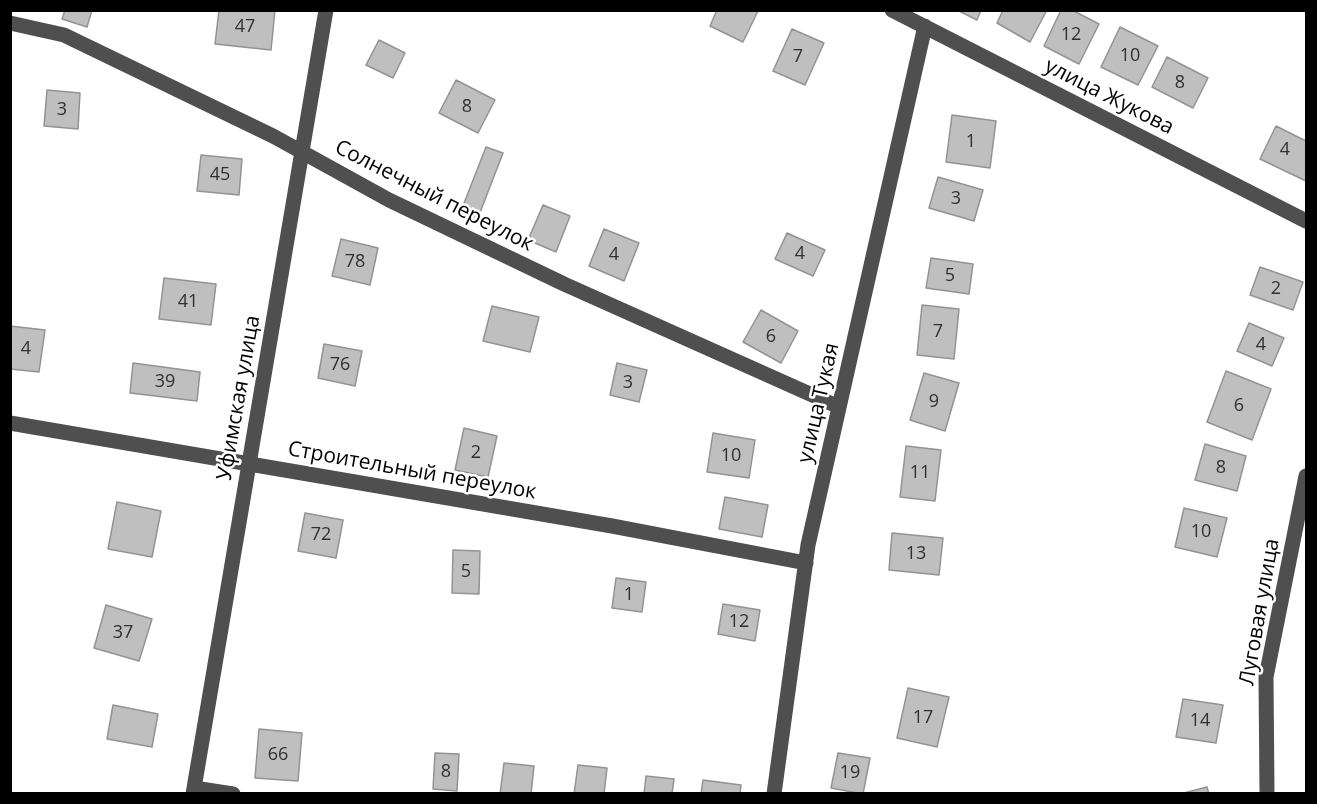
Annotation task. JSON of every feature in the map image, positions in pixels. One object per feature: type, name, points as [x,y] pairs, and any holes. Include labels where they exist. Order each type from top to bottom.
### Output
[{"type":"street","name":"Уфимская улица","points":[[194,791],[326,10]]},
{"type":"street","name":"улица Жукова","points":[[892,10],[1306,221]]},
{"type":"street","name":"Солнечный переулок","points":[[10,23],[64,35],[273,136],[389,200],[564,284],[839,406]]},
{"type":"street","name":"улица Тукая","points":[[774,794],[806,563],[925,26]]},
{"type":"street","name":"Строительный переулок","points":[[10,423],[612,526],[806,563]]},
{"type":"street","name":"Луговая улица","points":[[1267,794],[1266,677],[1306,476]]},
{"type":"street","points":[[194,791],[233,794]]},
{"type":"building","points":[[65,10],[92,10],[87,27],[62,19]]},
{"type":"building","points":[[219,10],[275,10],[271,50],[215,44]]},
{"type":"building","points":[[717,10],[758,11],[743,42],[710,26]]},
{"type":"building","points":[[957,10],[981,10],[977,20]]},
{"type":"building","points":[[1003,10],[1047,10],[1030,42],[997,23]]},
{"type":"building","points":[[1061,10],[1072,10],[1099,24],[1079,64],[1044,46]]},
{"type":"building","points":[[1120,27],[1158,46],[1138,85],[1101,67]]},
{"type":"building","points":[[792,29],[824,43],[805,85],[773,71]]},
{"type":"building","points":[[379,40],[405,53],[393,78],[366,65]]},
{"type":"building","points":[[1167,57],[1208,78],[1193,108],[1152,87]]},
{"type":"building","points":[[456,80],[495,100],[478,133],[439,113]]},
{"type":"building","points":[[47,90],[80,93],[78,129],[44,126]]},
{"type":"building","points":[[952,115],[996,121],[990,168],[946,162]]},
{"type":"building","points":[[1276,126],[1306,141],[1306,181],[1260,159]]},
{"type":"building","points":[[486,147],[503,153],[476,223],[459,216]]},
{"type":"building","points":[[201,155],[242,159],[239,195],[197,191]]},
{"type":"building","points":[[938,177],[983,190],[974,221],[929,208]]},
{"type":"building","points":[[543,205],[570,216],[556,252],[528,240]]},
{"type":"building","points":[[604,229],[639,243],[624,281],[589,266]]},
{"type":"building","points":[[787,233],[825,250],[813,276],[775,259]]},
{"type":"building","points":[[341,239],[378,248],[370,285],[332,276]]},
{"type":"building","points":[[931,258],[973,264],[969,294],[926,288]]},
{"type":"building","points":[[1260,267],[1303,282],[1293,310],[1250,295]]},
{"type":"building","points":[[164,278],[216,284],[211,325],[159,319]]},
{"type":"building","points":[[922,305],[959,309],[954,359],[917,355]]},
{"type":"building","points":[[492,306],[539,317],[530,352],[483,341]]},
{"type":"building","points":[[761,310],[798,331],[781,363],[743,342]]},
{"type":"building","points":[[1249,323],[1284,338],[1272,366],[1237,351]]},
{"type":"building","points":[[10,326],[45,330],[39,372],[10,369]]},
{"type":"building","points":[[324,344],[362,351],[355,386],[318,378]]},
{"type":"building","points":[[133,363],[200,372],[197,401],[130,393]]},
{"type":"building","points":[[617,363],[647,370],[639,402],[610,395]]},
{"type":"building","points":[[1226,371],[1271,389],[1252,440],[1207,422]]},
{"type":"building","points":[[924,373],[959,383],[945,431],[910,420]]},
{"type":"building","points":[[464,428],[497,436],[488,477],[455,470]]},
{"type":"building","points":[[713,433],[755,440],[749,478],[707,472]]},
{"type":"building","points":[[1205,444],[1246,456],[1237,491],[1195,480]]},
{"type":"building","points":[[906,446],[941,450],[935,501],[900,497]]},
{"type":"building","points":[[725,497],[768,505],[762,537],[719,529]]},
{"type":"building","points":[[117,502],[161,511],[152,557],[108,549]]},
{"type":"building","points":[[1184,508],[1227,518],[1217,557],[1175,547]]},
{"type":"building","points":[[305,513],[343,520],[336,558],[298,551]]},
{"type":"building","points":[[892,533],[943,538],[939,575],[889,570]]},
{"type":"building","points":[[453,550],[480,551],[479,594],[452,593]]},
{"type":"building","points":[[616,578],[646,582],[642,612],[612,608]]},
{"type":"building","points":[[723,604],[760,610],[755,641],[718,634]]},
{"type":"building","points":[[106,605],[152,619],[139,661],[94,648]]},
{"type":"building","points":[[908,688],[949,697],[937,747],[897,738]]},
{"type":"building","points":[[1183,699],[1223,705],[1216,743],[1176,737]]},
{"type":"building","points":[[113,705],[158,714],[152,747],[107,739]]},
{"type":"building","points":[[259,729],[302,733],[298,781],[255,778]]},
{"type":"building","points":[[435,753],[459,754],[457,791],[433,789]]},
{"type":"building","points":[[838,753],[870,758],[863,794],[831,788]]},
{"type":"building","points":[[504,763],[534,766],[531,794],[500,794]]},
{"type":"building","points":[[578,765],[607,768],[604,794],[574,794]]},
{"type":"building","points":[[646,776],[674,779],[672,794],[644,794]]},
{"type":"building","points":[[703,780],[741,785],[740,794],[701,794]]},
{"type":"building","points":[[1207,787],[1209,794],[1180,794]]}]
